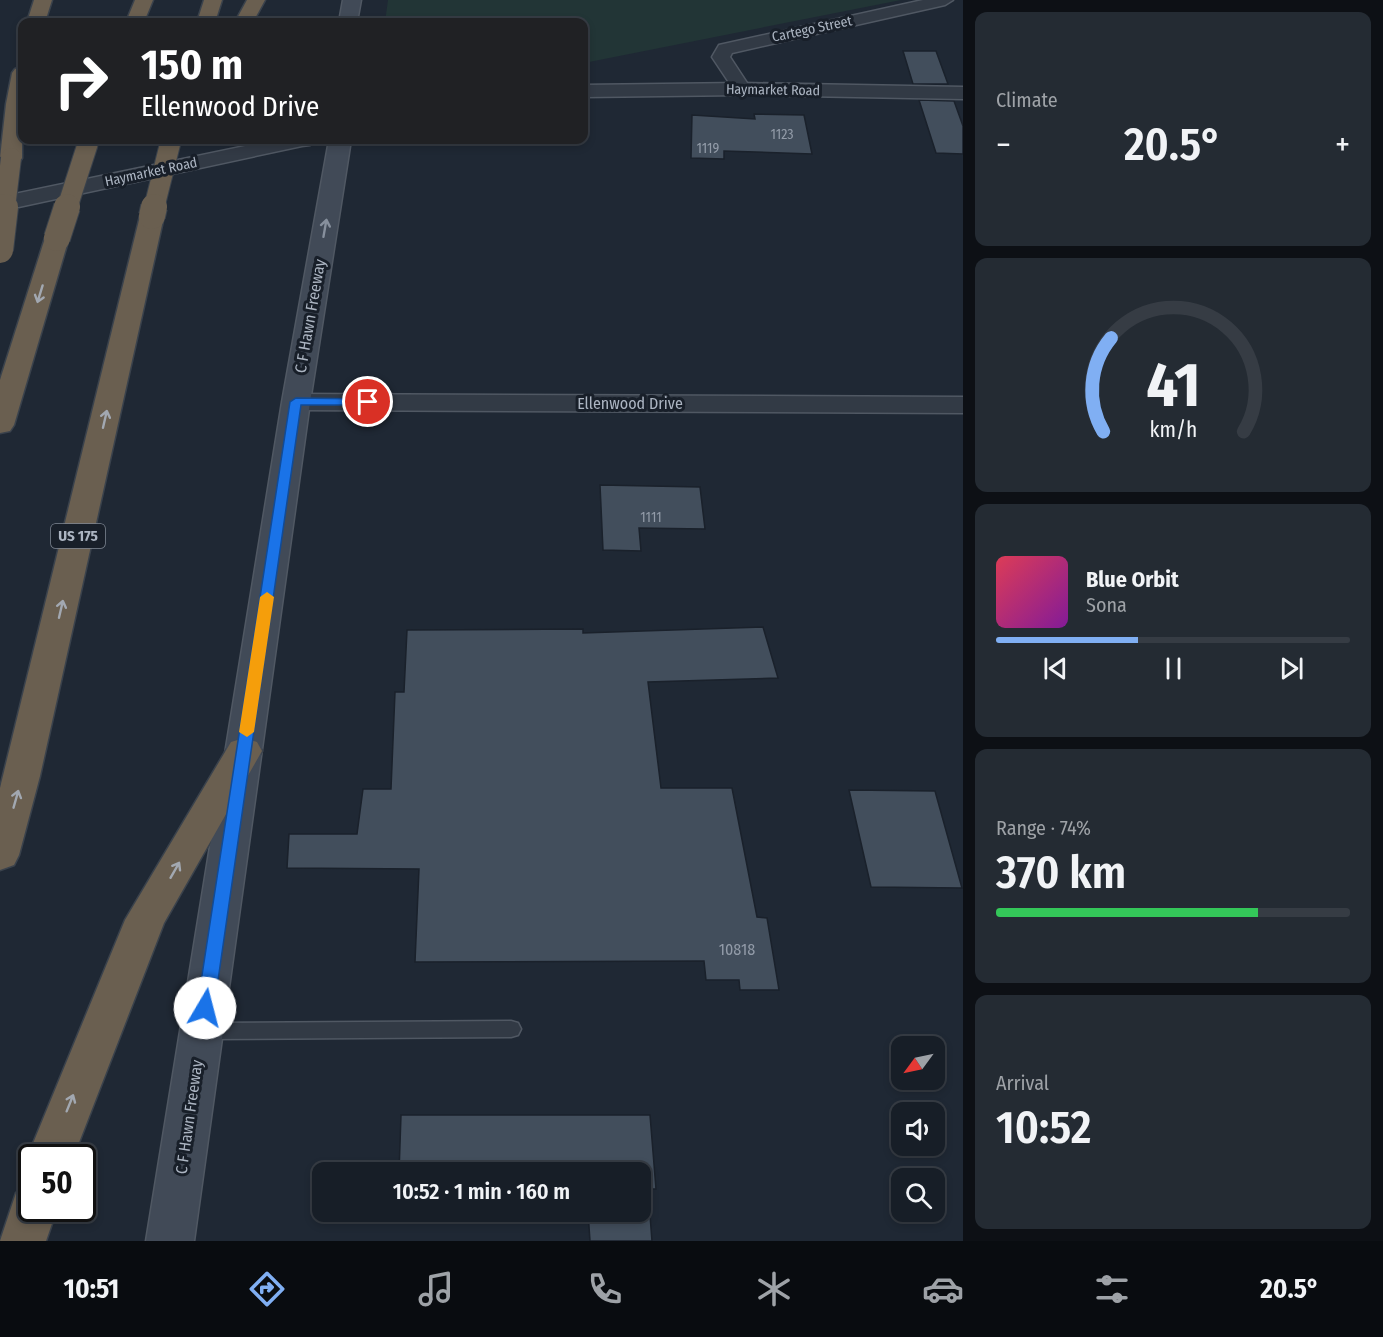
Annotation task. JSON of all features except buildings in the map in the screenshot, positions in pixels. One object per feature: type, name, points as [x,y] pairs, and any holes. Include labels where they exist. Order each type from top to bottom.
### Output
[{"type":"highway","points":[[37,18],[43,0]]},
{"type":"highway","points":[[137,18],[144,0]]},
{"type":"highway","points":[[207,18],[213,0]]},
{"type":"highway","points":[[246,18],[256,0]]},
{"type":"highway","points":[[0,251],[18,94]]},
{"type":"highway","points":[[0,425],[88,144]]},
{"type":"highway","name":"US 175","points":[[0,855],[22,776],[170,144]]},
{"type":"highway","points":[[56,1144],[145,920],[244,752]]},
{"type":"highway","points":[[22,1241],[29,1222]]},
{"type":"main road","points":[[349,18],[352,0]]},
{"type":"main road","name":"C F Hawn Freeway","points":[[170,1241],[296,402],[339,144]]},
{"type":"street","name":"Cartego Street","points":[[742,89],[721,57],[725,49],[945,0]]},
{"type":"street","name":"Haymarket Road","points":[[588,91],[742,89],[963,93]]},
{"type":"street","name":"Haymarket Road","points":[[0,204],[283,144]]},
{"type":"street","name":"Ellenwood Drive","points":[[296,402],[963,405]]},
{"type":"lane","points":[[202,1031],[511,1029]]},
{"type":"shaded area","points":[[388,0],[901,0],[588,62],[588,18],[386,18]]},
{"type":"slow traffic","points":[[247,732],[267,597]]},
{"type":"route","points":[[205,1008],[296,402],[368,402]]}]
